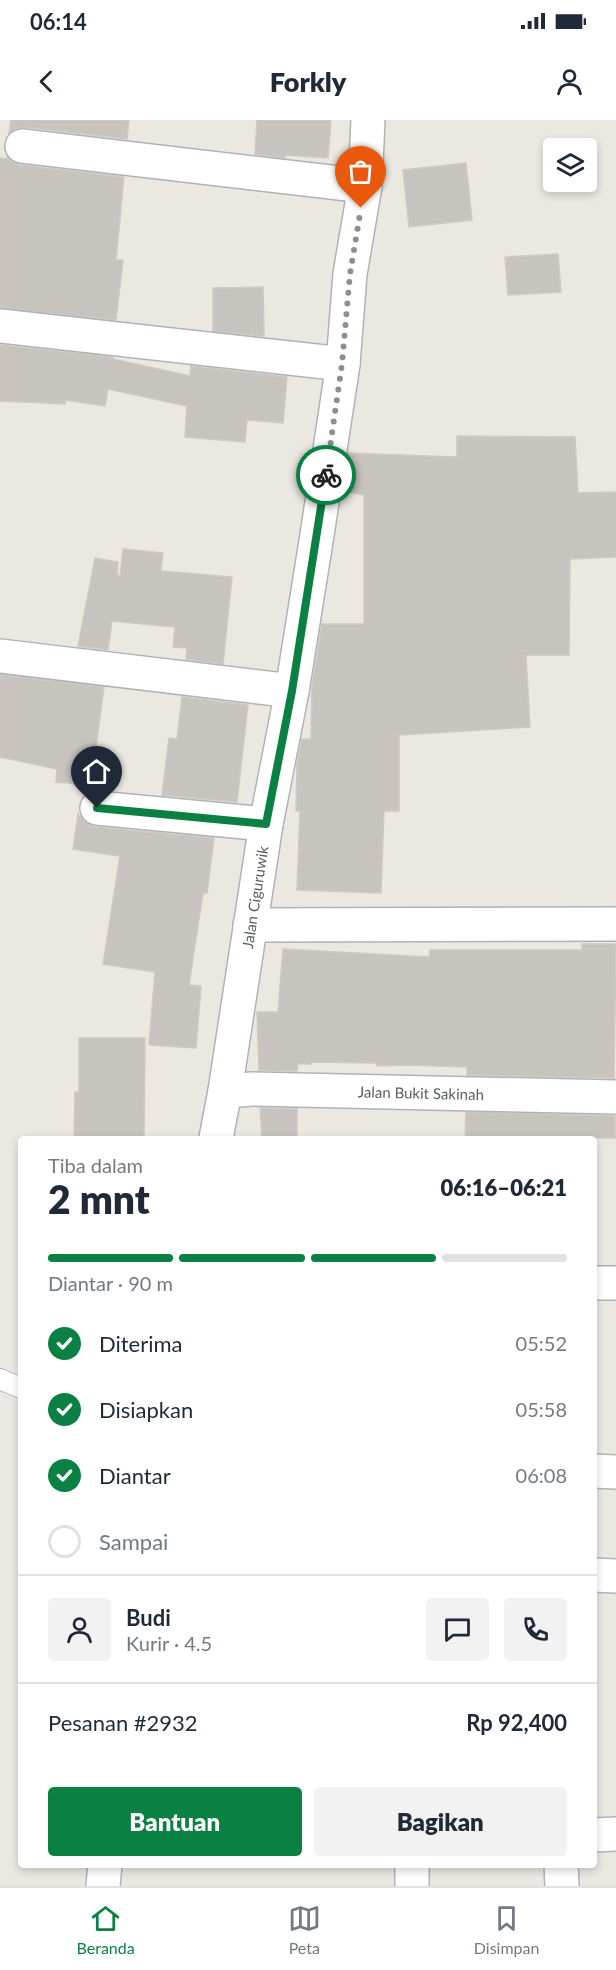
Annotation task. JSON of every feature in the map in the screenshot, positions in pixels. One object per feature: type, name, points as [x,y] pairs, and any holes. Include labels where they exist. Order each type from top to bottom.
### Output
[{"type":"street","name":"Jalan Ciguruwik","points":[[216,1136],[266,824],[292,691],[342,364],[350,274],[365,186],[369,120]]},
{"type":"street","points":[[22,146],[365,186]]},
{"type":"street","points":[[0,326],[342,364]]},
{"type":"street","points":[[0,656],[292,691]]},
{"type":"street","points":[[97,808],[266,824]]},
{"type":"street","points":[[250,925],[616,924]]},
{"type":"street","name":"Jalan Bukit Sakinah","points":[[225,1091],[252,1089],[616,1097]]},
{"type":"street","points":[[597,1283],[616,1283]]},
{"type":"street","points":[[597,1471],[616,1472]]},
{"type":"street","points":[[597,1575],[616,1576]]},
{"type":"street","points":[[597,1835],[616,1834]]},
{"type":"street","points":[[103,1886],[105,1868]]},
{"type":"street","points":[[412,1868],[412,1886]]},
{"type":"street","points":[[561,1868],[562,1886]]},
{"type":"lane","points":[[0,1379],[18,1387]]},
{"type":"building","points":[[11,120],[129,120],[127,139],[24,127],[9,133]]},
{"type":"building","points":[[257,120],[331,120],[328,158],[285,155],[285,158],[255,154]]},
{"type":"building","points":[[7,157],[20,165],[124,177],[116,260],[123,260],[116,320],[0,308],[0,158],[7,159]]},
{"type":"building","points":[[466,163],[472,220],[409,227],[403,170]]},
{"type":"building","points":[[558,254],[561,292],[508,295],[505,257]]},
{"type":"building","points":[[263,287],[264,336],[213,331],[213,288]]},
{"type":"building","points":[[0,345],[113,357],[113,359],[190,376],[191,366],[287,377],[283,423],[247,420],[245,442],[185,437],[187,406],[108,389],[105,406],[66,400],[65,404],[0,401]]},
{"type":"building","points":[[457,436],[575,437],[578,493],[616,492],[616,557],[570,559],[569,655],[526,655],[530,727],[399,735],[399,811],[384,811],[381,893],[297,890],[300,811],[296,811],[297,764],[302,739],[311,739],[312,686],[322,624],[364,624],[364,495],[343,491],[348,453],[457,457]]},
{"type":"building","points":[[123,549],[163,553],[161,571],[232,577],[223,664],[186,659],[187,648],[173,647],[175,627],[112,621],[108,650],[78,646],[95,558],[118,562],[117,575],[120,576]]},
{"type":"building","points":[[0,675],[104,687],[91,785],[56,782],[57,769],[0,757]]},
{"type":"building","points":[[182,697],[248,705],[237,802],[162,795],[169,738],[177,739]]},
{"type":"building","points":[[78,814],[86,823],[95,827],[214,838],[207,893],[203,893],[189,985],[201,986],[196,1048],[149,1045],[155,972],[103,964],[120,856],[73,849]]},
{"type":"building","points":[[582,944],[616,944],[614,1078],[467,1075],[467,1067],[377,1066],[376,1063],[311,1062],[311,1064],[298,1064],[297,1071],[259,1070],[257,1012],[278,1012],[283,949],[429,957],[430,950],[582,950]]},
{"type":"building","points":[[79,1038],[145,1038],[144,1136],[74,1136],[75,1092],[79,1092]]},
{"type":"building","points":[[260,1108],[297,1109],[297,1136],[262,1136]]},
{"type":"building","points":[[466,1112],[615,1116],[615,1138],[465,1136]]},
{"type":"way so far","points":[[326,475],[342,364],[350,274],[361,208]]},
{"type":"route","points":[[97,808],[266,824],[292,691],[326,475]]}]
